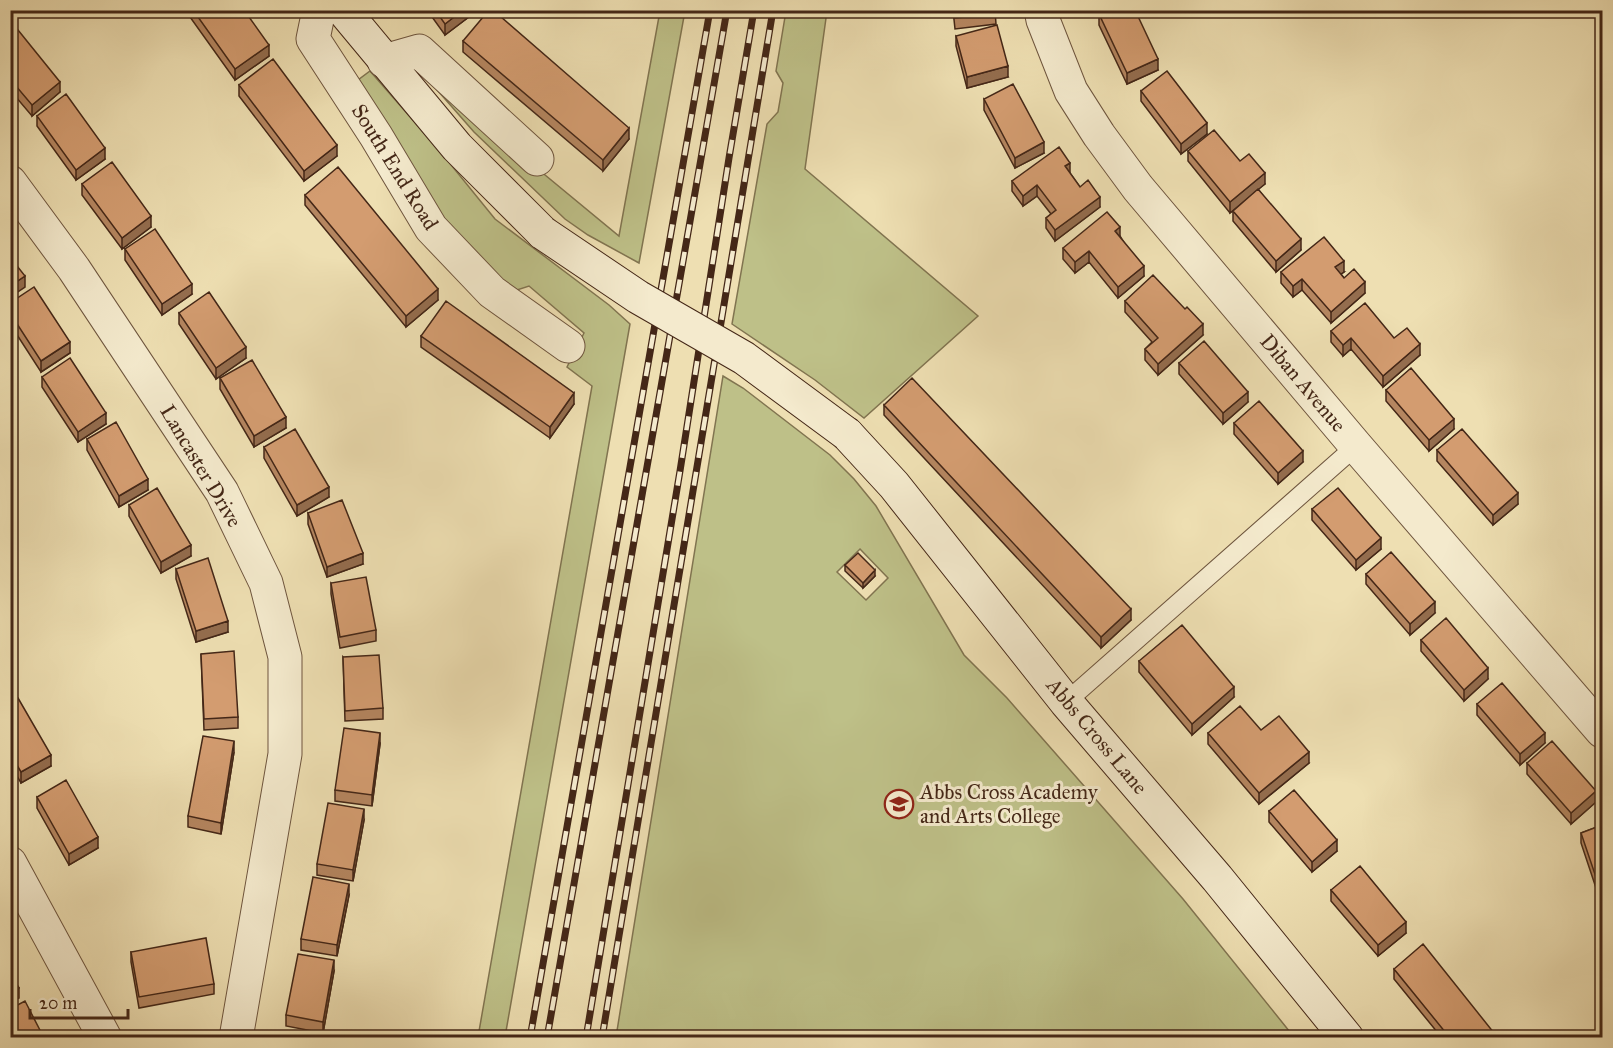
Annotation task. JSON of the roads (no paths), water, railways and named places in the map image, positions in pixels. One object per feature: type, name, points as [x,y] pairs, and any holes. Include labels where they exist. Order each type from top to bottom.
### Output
[{"type":"street","name":"South End Road","points":[[319,10],[313,39],[376,136],[431,228],[492,292],[568,346]]},
{"type":"street","points":[[343,10],[384,61],[419,51],[537,159]]},
{"type":"street","name":"Diban Avenue","points":[[1041,10],[1071,91],[1099,135],[1138,188],[1356,446],[1602,731]]},
{"type":"street","name":"Abbs Cross Lane","points":[[384,61],[457,147],[543,232],[638,297],[744,358],[847,435],[894,485],[1066,702],[1217,878],[1347,1038]]},
{"type":"street","name":"Lancaster Drive","points":[[10,182],[74,270],[222,492],[266,583],[285,657],[285,754],[236,1038]]},
{"type":"street","points":[[10,862],[105,1038]]},
{"type":"lane","points":[[1066,702],[1356,446]]},
{"type":"railway","points":[[530,1038],[710,10]]},
{"type":"railway","points":[[547,1038],[727,10]]},
{"type":"railway","points":[[586,1038],[754,10]]},
{"type":"railway","points":[[602,1038],[773,10]]},
{"type":"place","name":"Abbs Cross Academy and Arts College","points":[[899,804]]}]
